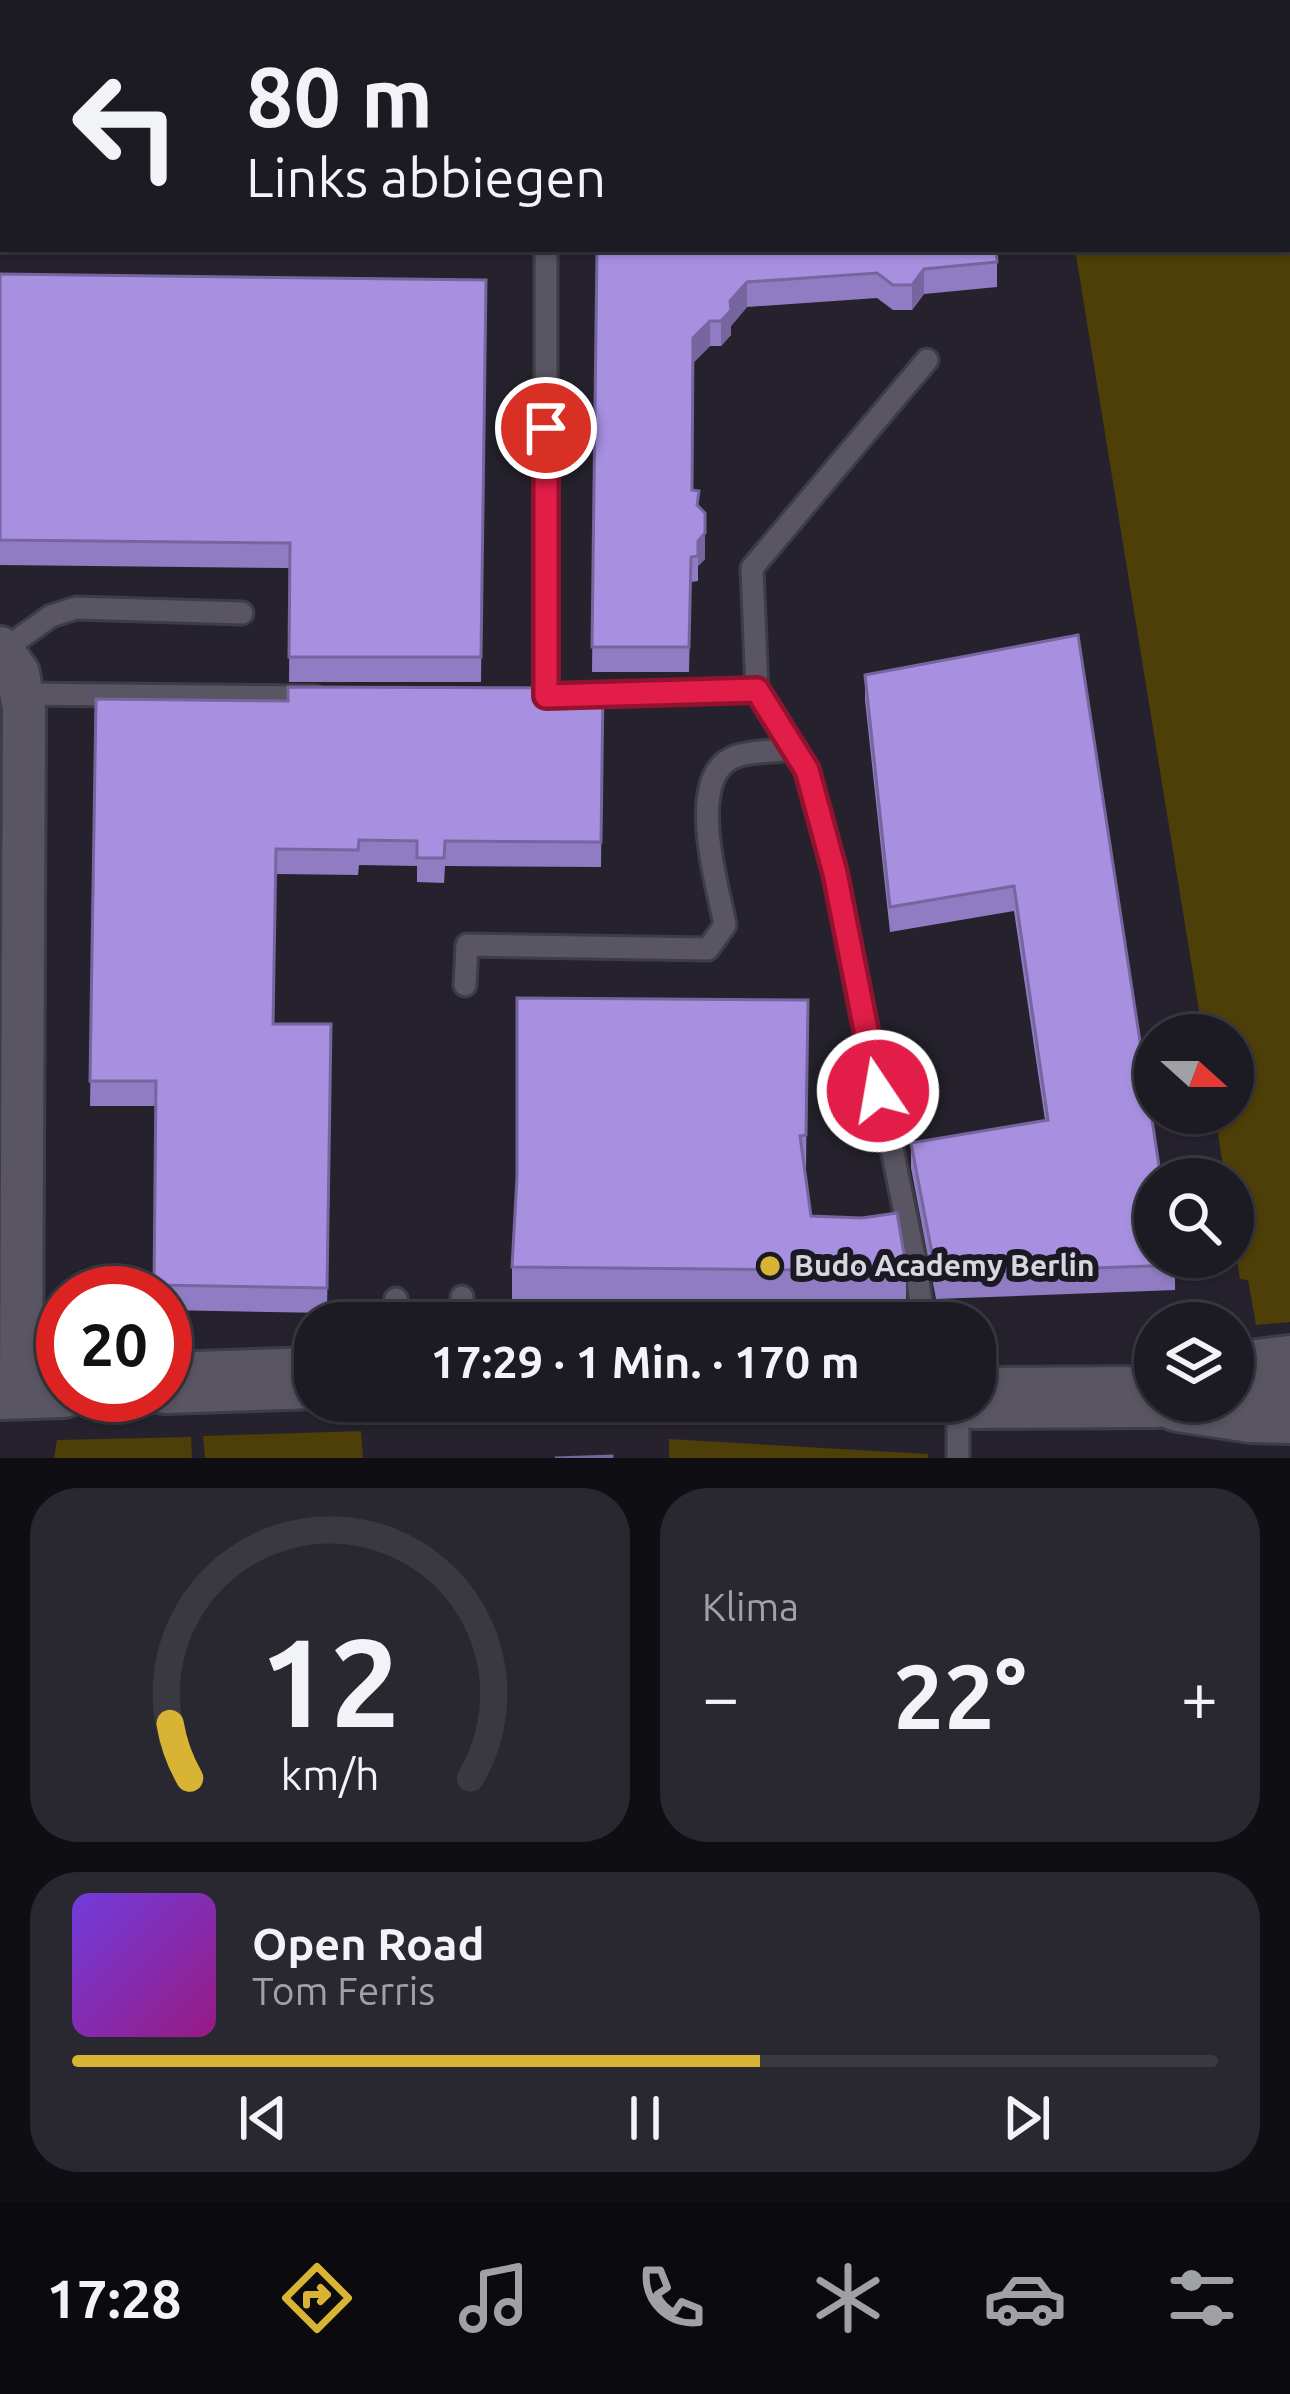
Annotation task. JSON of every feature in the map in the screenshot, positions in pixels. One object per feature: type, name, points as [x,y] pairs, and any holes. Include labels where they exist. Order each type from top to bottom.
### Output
[{"type":"main road","points":[[1254,1370],[1290,1366]]},
{"type":"main road","points":[[192,1382],[294,1379]]},
{"type":"main road","points":[[996,1398],[1134,1398]]},
{"type":"main road","points":[[1254,1412],[1290,1413]]},
{"type":"street","points":[[2,649],[18,673],[21,694],[11,766],[28,1388]]},
{"type":"lane","points":[[546,252],[535,696],[757,690]]},
{"type":"lane","points":[[921,1302],[835,873],[807,770],[757,690],[752,568],[927,361]]},
{"type":"lane","points":[[2,649],[51,616],[76,608],[242,613]]},
{"type":"lane","points":[[21,694],[342,697]]},
{"type":"lane","points":[[465,985],[467,945],[708,949],[725,925],[704,813],[718,771],[733,757],[794,749]]},
{"type":"lane","points":[[462,1297],[462,1302]]},
{"type":"lane","points":[[958,1422],[958,1458]]},
{"type":"shaded area","points":[[1075,252],[1290,252],[1290,1322],[1256,1325],[1248,1280],[1240,1278],[1254,1278],[1254,1158],[1222,1158],[1218,1134],[1254,1134],[1254,1014],[1200,1014]]},
{"type":"shaded area","points":[[361,1431],[363,1458],[205,1458],[203,1436]]},
{"type":"shaded area","points":[[191,1437],[192,1458],[54,1458],[57,1440]]},
{"type":"shaded area","points":[[669,1439],[928,1454],[928,1458],[669,1458]]},
{"type":"building","points":[[597,252],[996,252],[997,262],[924,269],[912,285],[893,285],[877,273],[747,282],[730,301],[731,310],[721,321],[710,321],[693,338],[692,490],[699,491],[697,505],[705,513],[705,533],[698,541],[698,556],[691,557],[689,647],[592,647]]},
{"type":"building","points":[[0,274],[486,280],[481,657],[289,657],[290,543],[0,540]]},
{"type":"building","points":[[1078,635],[1136,1014],[1134,1134],[1154,1134],[1158,1158],[1134,1158],[1134,1267],[936,1274],[911,1143],[1048,1120],[1014,886],[890,907],[865,675]]},
{"type":"building","points":[[288,687],[603,688],[601,842],[445,841],[444,858],[417,858],[417,841],[359,840],[358,850],[276,849],[273,1024],[331,1024],[327,1288],[192,1286],[192,1266],[154,1266],[156,1081],[90,1081],[96,699],[288,701]]},
{"type":"building","points":[[517,998],[808,1000],[806,1135],[800,1136],[811,1216],[862,1218],[897,1213],[903,1271],[512,1267]]},
{"type":"place","name":"Budo Academy Berlin","points":[[770,1266]]},
{"type":"route","points":[[546,428],[546,696],[757,690],[807,770],[835,873],[878,1091]]}]
